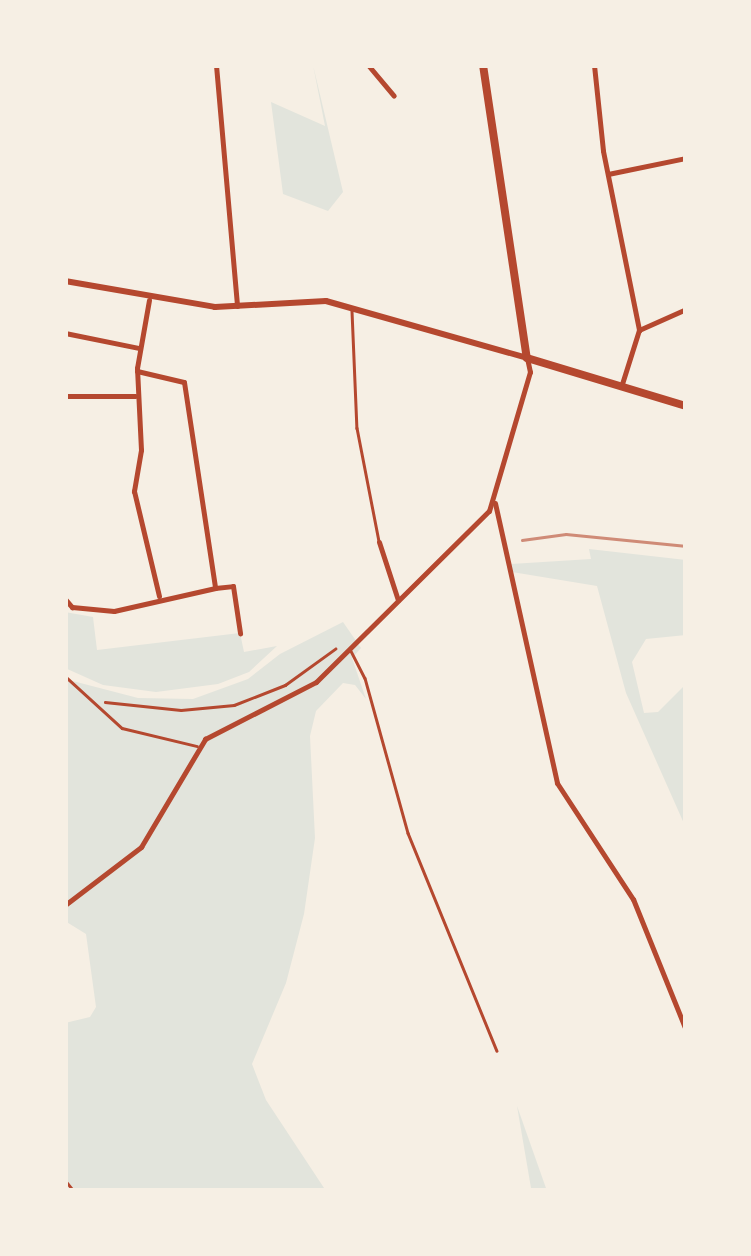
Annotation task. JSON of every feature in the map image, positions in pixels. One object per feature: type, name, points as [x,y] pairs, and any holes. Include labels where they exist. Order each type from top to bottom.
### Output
[{"type":"main road","points":[[483,65],[527,358],[686,406]]},
{"type":"street","points":[[216,65],[236,306]]},
{"type":"street","points":[[368,65],[394,96]]},
{"type":"street","points":[[594,65],[608,174],[639,330],[621,386]]},
{"type":"street","points":[[608,174],[686,158]]},
{"type":"street","points":[[65,280],[149,300],[236,306],[300,298],[353,307],[527,358],[530,372],[495,502],[556,783],[633,899],[686,1030]]},
{"type":"street","points":[[149,300],[137,370],[135,396],[141,450],[134,492],[159,596]]},
{"type":"street","points":[[639,330],[686,309]]},
{"type":"street","points":[[65,333],[139,348]]},
{"type":"street","points":[[137,370],[184,382],[216,588]]},
{"type":"street","points":[[65,396],[135,396]]},
{"type":"street","points":[[65,905],[141,847],[198,747],[228,724],[300,693],[350,650],[495,502]]},
{"type":"street","points":[[379,542],[398,600]]},
{"type":"street","points":[[65,598],[72,607],[100,611],[159,596],[233,586],[240,633]]},
{"type":"lane","points":[[353,307],[357,428],[379,542]]},
{"type":"lane","points":[[350,650],[365,678],[408,833],[497,1051]]},
{"type":"lane","points":[[65,676],[122,728],[198,747]]},
{"type":"path","points":[[94,699],[152,709],[234,705],[285,685],[336,649]]},
{"type":"path","points":[[65,1180],[74,1191]]},
{"type":"shaded area","points":[[313,65],[343,192],[328,211],[283,194],[271,102],[325,126]]},
{"type":"shaded area","points":[[589,549],[686,560],[686,635],[646,639],[632,662],[644,713],[658,712],[686,684],[686,828],[626,693],[597,586],[512,572],[511,564],[591,559]]},
{"type":"shaded area","points":[[65,612],[93,617],[97,650],[240,633],[244,652],[277,646],[249,672],[218,684],[156,692],[103,685],[65,668]]},
{"type":"shaded area","points":[[343,622],[361,648],[352,658],[366,699],[355,685],[343,683],[316,711],[310,736],[315,838],[304,914],[286,983],[252,1064],[266,1100],[326,1191],[71,1191],[65,1184],[65,1023],[90,1017],[96,1007],[86,934],[65,921],[65,679],[138,698],[193,699],[248,679],[280,654]]},
{"type":"shaded area","points":[[517,1106],[547,1191],[531,1188]]},
{"type":"railway","points":[[522,540],[566,534],[686,546]]}]
